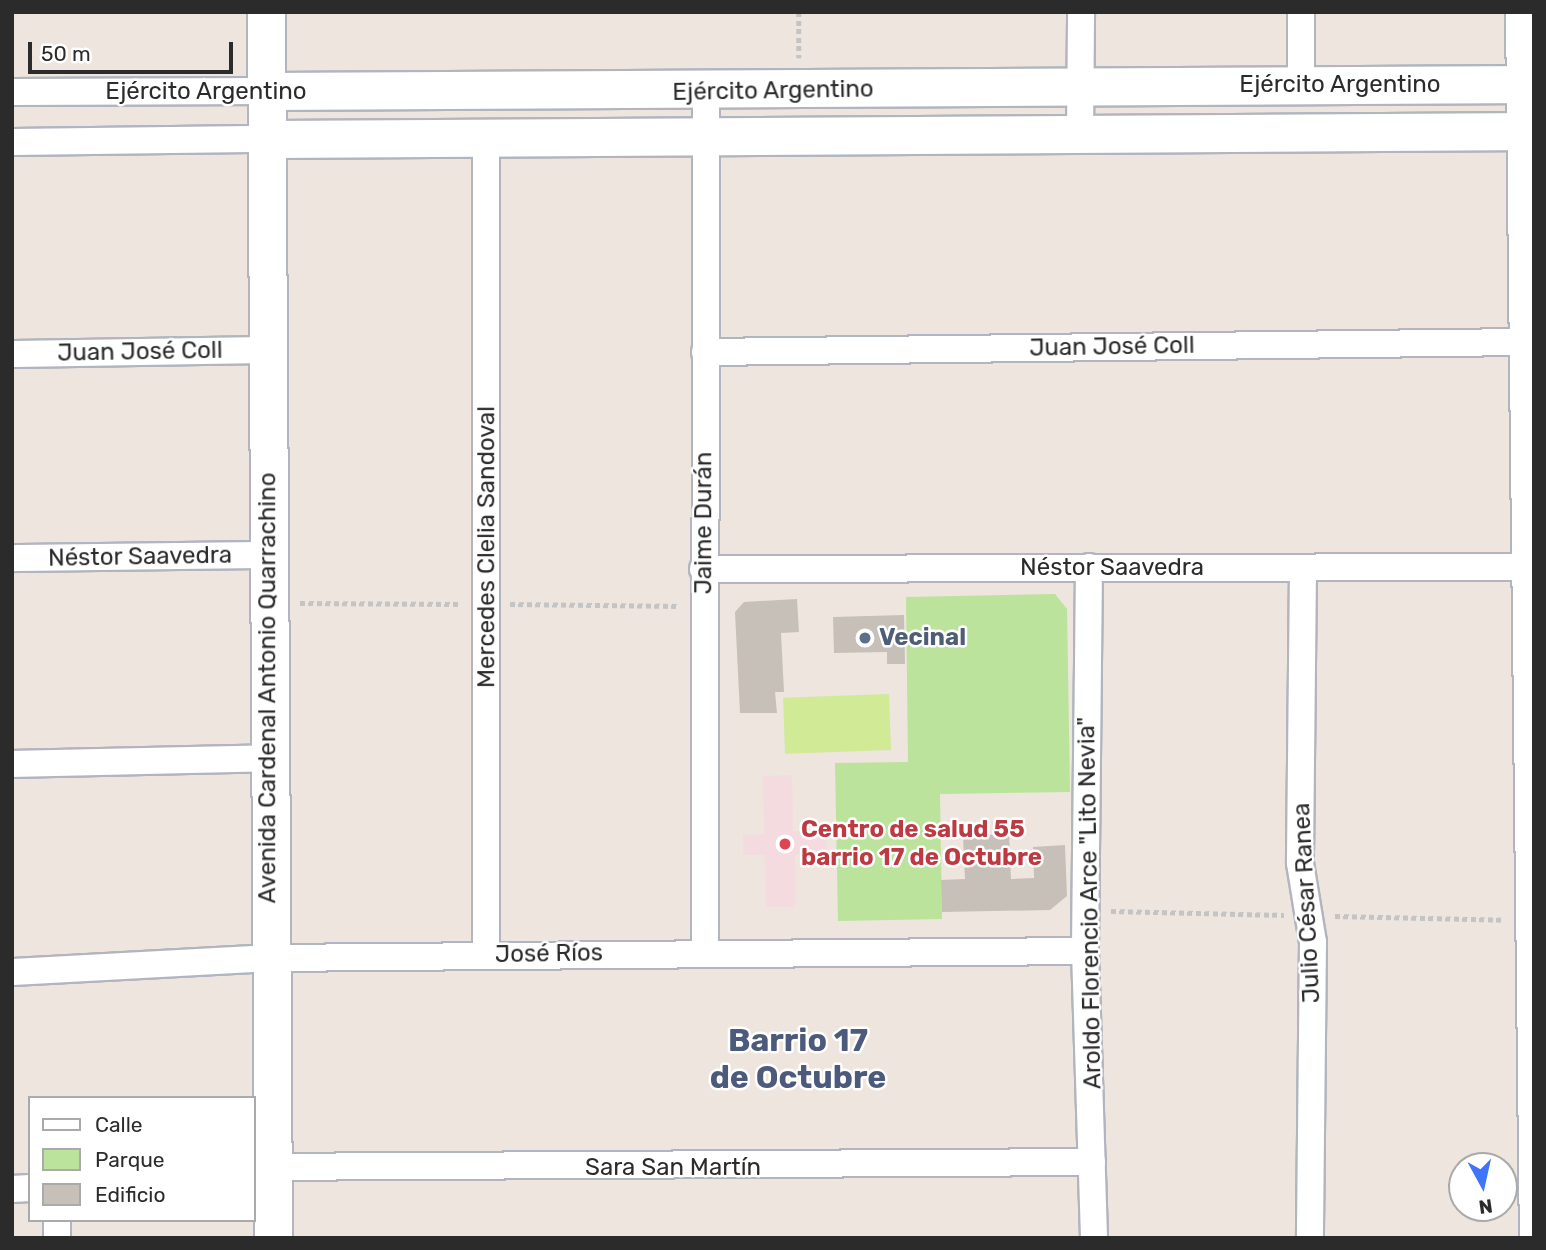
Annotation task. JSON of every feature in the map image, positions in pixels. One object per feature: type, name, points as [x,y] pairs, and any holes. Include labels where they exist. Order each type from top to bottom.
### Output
[{"type":"street","name":"Avenida Cardenal Antonio Quarrachino","points":[[266,12],[267,92],[271,139],[267,555],[268,958],[263,1167],[273,1238]]},
{"type":"street","points":[[1080,135],[1083,87],[1081,12]]},
{"type":"street","points":[[1301,12],[1301,85]]},
{"type":"street","points":[[1519,12],[1527,84],[1520,342],[1520,568],[1530,758],[1532,1238]]},
{"type":"street","name":"Ejército Argentino","points":[[12,92],[706,93],[1527,84]]},
{"type":"street","name":"Jaime Durán","points":[[705,952],[703,569],[706,93]]},
{"type":"street","name":"Ejército Argentino","points":[[12,142],[1526,131]]},
{"type":"street","name":"Mercedes Clelia Sandoval","points":[[486,139],[486,954]]},
{"type":"street","name":"Juan José Coll","points":[[705,352],[1520,342]]},
{"type":"street","name":"Juan José Coll","points":[[12,354],[268,350]]},
{"type":"street","name":"Néstor Saavedra","points":[[12,558],[267,555]]},
{"type":"street","name":"Aroldo Florencio Arce \"Lito Nevia\"","points":[[1089,567],[1086,951],[1094,1238]]},
{"type":"street","name":"Néstor Saavedra","points":[[703,569],[1520,568]]},
{"type":"street","name":"Julio César Ranea","points":[[1303,569],[1300,863],[1313,942],[1310,1238]]},
{"type":"street","points":[[12,765],[267,758]]},
{"type":"street","name":"José Ríos","points":[[12,972],[268,958],[705,952],[1086,951]]},
{"type":"street","name":"Sara San Martín","points":[[263,1167],[637,1170],[1092,1162]]},
{"type":"path","points":[[799,12],[800,91]]},
{"type":"shaded area","name":"Centro de salud 55 barrio 17 de Octubre","points":[[792,775],[793,831],[826,831],[827,854],[795,854],[795,907],[766,907],[765,855],[743,855],[743,835],[764,834],[763,776]]},
{"type":"green space","points":[[1055,594],[1067,609],[1070,792],[940,794],[942,919],[838,921],[835,763],[908,762],[906,597]]},
{"type":"green space","points":[[889,694],[891,750],[785,754],[783,698]]},
{"type":"building","points":[[797,599],[799,632],[781,633],[784,692],[775,692],[777,713],[740,713],[735,612],[744,602]]},
{"type":"building","points":[[904,615],[905,664],[887,664],[887,652],[834,653],[833,617]]},
{"type":"building","points":[[1009,834],[1011,879],[1034,878],[1033,847],[1065,845],[1067,896],[1050,910],[942,912],[941,880],[965,879],[963,836]]},
{"type":"place","name":"Vecinal","points":[[865,638]]},
{"type":"place","name":"Centro de salud 55 barrio 17 de Octubre","points":[[785,844]]},
{"type":"district","name":"Barrio 17 de Octubre","points":[[798,1060]]}]
